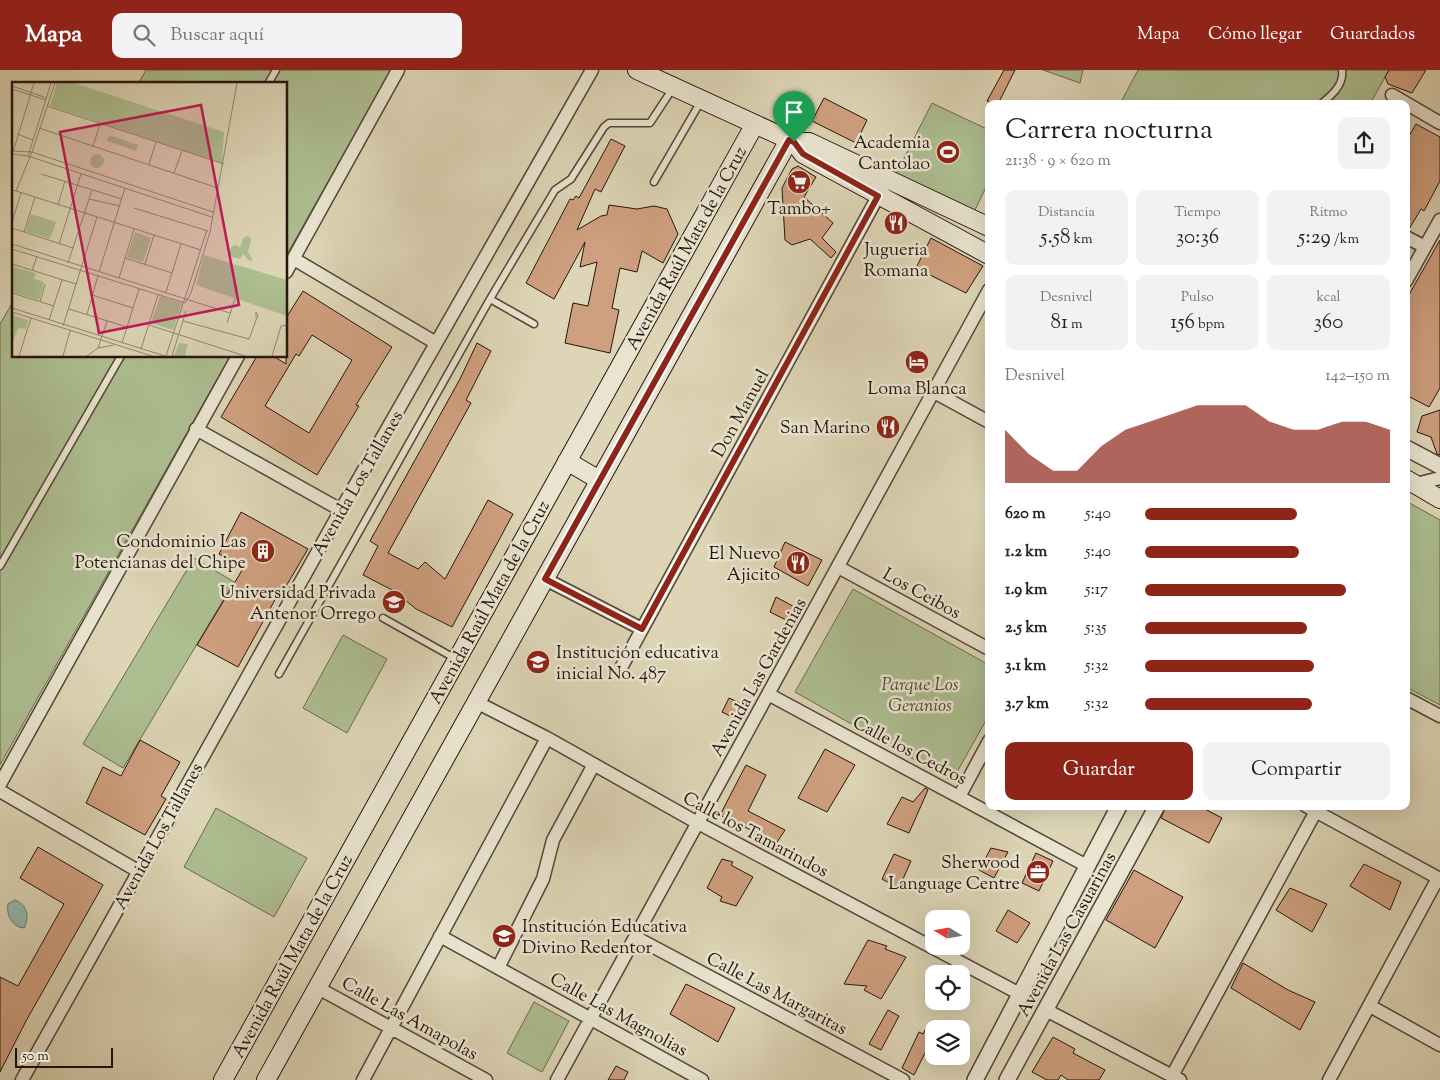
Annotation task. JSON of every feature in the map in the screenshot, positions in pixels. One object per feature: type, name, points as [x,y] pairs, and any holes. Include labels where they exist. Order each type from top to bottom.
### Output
[{"type":"main road","points":[[637,70],[799,145],[888,178],[985,225]]},
{"type":"main road","name":"Avenida Raúl Mata de la Cruz","points":[[223,1080],[755,124]]},
{"type":"main road","points":[[799,145],[878,196],[985,252]]},
{"type":"main road","points":[[266,1080],[600,480],[799,145]]},
{"type":"main road","points":[[567,461],[600,480]]},
{"type":"main road","points":[[1411,481],[1440,499]]},
{"type":"street","points":[[288,269],[398,70]]},
{"type":"street","name":"Avenida Los Tallanes","points":[[22,1080],[341,510],[592,70]]},
{"type":"street","points":[[1392,95],[1401,100]]},
{"type":"street","points":[[1410,106],[1440,123]]},
{"type":"street","name":"Don Manuel","points":[[622,666],[888,178]]},
{"type":"street","points":[[1410,274],[1440,220]]},
{"type":"street","points":[[1410,239],[1425,247]]},
{"type":"street","points":[[294,259],[436,343]]},
{"type":"street","name":"Avenida Las Gardenias","points":[[557,1080],[696,822],[985,297]]},
{"type":"street","points":[[0,784],[237,358]]},
{"type":"street","points":[[934,392],[985,420]]},
{"type":"street","points":[[196,429],[341,510]]},
{"type":"street","points":[[1410,450],[1440,466]]},
{"type":"street","points":[[1411,481],[1440,478]]},
{"type":"street","name":"Los Ceibos","points":[[838,567],[985,648]]},
{"type":"street","points":[[545,579],[642,629]]},
{"type":"street","name":"Calle los Cedros","points":[[768,694],[1088,866]]},
{"type":"street","points":[[1410,700],[1440,716]]},
{"type":"street","name":"Calle los Tamarindos","points":[[476,702],[547,738],[593,766],[696,822],[1020,994]]},
{"type":"street","points":[[363,1080],[547,738]]},
{"type":"street","points":[[959,797],[985,748]]},
{"type":"street","points":[[498,968],[543,879],[553,840],[593,766]]},
{"type":"street","points":[[0,791],[138,871]]},
{"type":"street","name":"Avenida Las Casuarinas","points":[[975,1080],[1117,810]]},
{"type":"street","name":"Avenida Las Casuarinas","points":[[1006,1080],[1155,810]]},
{"type":"street","points":[[1046,1010],[1176,1078],[1310,810]]},
{"type":"street","points":[[1313,810],[1439,879],[1329,1080]]},
{"type":"street","name":"Calle Las Magnolias","points":[[440,936],[702,1080]]},
{"type":"street","name":"Calle Las Margaritas","points":[[635,936],[903,1080]]},
{"type":"street","name":"Calle Las Amapolas","points":[[318,988],[486,1080]]},
{"type":"street","points":[[1370,1006],[1440,1046]]},
{"type":"lane","points":[[269,82],[276,70]]},
{"type":"lane","points":[[1326,100],[1335,92],[1343,77],[1342,70]]},
{"type":"lane","points":[[279,674],[490,299],[555,190],[571,179],[604,127],[609,123],[615,122],[650,123],[673,86]]},
{"type":"lane","points":[[654,182],[702,99]]},
{"type":"lane","points":[[490,299],[534,324]]},
{"type":"lane","points":[[0,566],[119,358]]},
{"type":"lane","points":[[383,618],[457,660]]},
{"type":"green space","points":[[146,70],[391,70],[288,252],[288,82],[139,82]]},
{"type":"green space","points":[[1043,70],[1083,70],[1080,83]]},
{"type":"green space","points":[[1138,70],[1389,70],[1372,100],[1122,100]]},
{"type":"green space","name":"Academia Cantolao","points":[[932,103],[985,128],[985,189],[974,212],[896,174]]},
{"type":"green space","points":[[12,303],[12,358],[229,358],[0,765],[0,324]]},
{"type":"green space","points":[[1410,503],[1440,520],[1440,705],[1410,689]]},
{"type":"green space","points":[[194,558],[234,582],[123,768],[83,744]]},
{"type":"green space","name":"Parque Los Geranios","points":[[853,589],[985,663],[985,722],[952,781],[795,692]]},
{"type":"green space","points":[[343,635],[387,659],[347,733],[303,708]]},
{"type":"green space","points":[[216,808],[307,858],[274,917],[184,867]]},
{"type":"green space","points":[[534,1002],[569,1021],[542,1072],[507,1053]]},
{"type":"water","points":[[15,900],[26,911],[27,919],[24,928],[13,923],[9,916],[8,904]]},
{"type":"building","points":[[1004,70],[1015,70],[1000,100],[988,100]]},
{"type":"building","points":[[1389,70],[1426,70],[1412,93],[1388,84],[1385,77]]},
{"type":"building","points":[[824,98],[867,120],[856,143],[812,121]]},
{"type":"building","points":[[1416,124],[1440,137],[1440,181],[1424,211],[1421,209],[1410,227],[1410,134]]},
{"type":"building","points":[[611,139],[625,146],[601,192],[595,189],[577,230],[601,216],[607,215],[609,205],[637,209],[654,206],[667,209],[678,234],[663,263],[642,251],[637,272],[620,268],[612,308],[619,310],[610,353],[565,343],[573,303],[588,306],[597,262],[580,267],[585,242],[554,299],[526,283],[570,199],[573,200],[576,196],[579,198]]},
{"type":"building","points":[[798,166],[816,177],[804,197],[833,223],[822,238],[836,252],[831,258],[810,239],[792,245],[785,240],[782,188],[792,169]]},
{"type":"building","points":[[931,238],[983,266],[966,293],[916,268]]},
{"type":"building","points":[[1440,240],[1440,388],[1429,407],[1410,397],[1410,293]]},
{"type":"building","points":[[303,291],[392,347],[356,405],[359,406],[317,475],[221,417],[256,358],[276,358],[286,364],[286,358],[288,358],[288,315]],"holes":[[[312,335],[352,360],[309,433],[265,406],[296,354],[299,356]]]},
{"type":"building","points":[[477,343],[491,351],[466,400],[471,403],[388,553],[418,569],[425,562],[445,579],[488,500],[513,514],[452,627],[416,609],[394,591],[363,575],[378,546],[370,541],[460,379]]},
{"type":"building","points":[[1440,410],[1440,455],[1437,454],[1431,437],[1417,432],[1422,416]]},
{"type":"building","points":[[241,512],[308,549],[285,588],[282,587],[238,667],[197,645],[244,567],[219,554]]},
{"type":"building","name":"El Nuevo Ajicito","points":[[785,542],[822,560],[808,586],[774,567]]},
{"type":"building","points":[[776,597],[802,611],[796,625],[770,612]]},
{"type":"building","points":[[729,698],[749,707],[742,722],[722,712]]},
{"type":"building","points":[[140,740],[180,762],[161,796],[166,799],[145,835],[86,803],[103,767],[121,776]]},
{"type":"building","points":[[825,749],[855,765],[827,812],[798,798]]},
{"type":"building","points":[[746,765],[766,775],[748,811],[785,830],[772,850],[751,839],[755,832],[720,815]]},
{"type":"building","points":[[925,788],[928,790],[909,833],[887,824],[902,797],[913,802]]},
{"type":"building","points":[[1164,810],[1207,810],[1222,818],[1209,843],[1161,818]]},
{"type":"building","points":[[38,847],[103,885],[26,1021],[0,1072],[0,977],[18,986],[64,904],[20,878]]},
{"type":"building","points":[[991,848],[1008,852],[994,878],[979,870]]},
{"type":"building","name":"Sherwood Language Centre","points":[[1036,853],[1053,861],[1039,891],[1022,883]]},
{"type":"building","points":[[894,854],[911,861],[899,888],[882,879]]},
{"type":"building","points":[[722,859],[733,862],[731,865],[753,877],[736,906],[720,901],[722,897],[707,888]]},
{"type":"building","points":[[1364,864],[1401,882],[1390,910],[1350,886]]},
{"type":"building","points":[[1134,870],[1183,897],[1155,948],[1106,920]]},
{"type":"building","points":[[1290,888],[1327,904],[1312,932],[1276,910]]},
{"type":"building","points":[[1008,910],[1030,923],[1017,943],[996,931]]},
{"type":"building","points":[[868,940],[887,946],[885,949],[906,957],[881,999],[864,990],[867,986],[844,984]]},
{"type":"building","points":[[1243,963],[1288,990],[1315,1002],[1300,1030],[1231,988]]},
{"type":"building","points":[[686,984],[735,1008],[718,1042],[670,1014]]},
{"type":"building","points":[[888,1010],[899,1016],[881,1050],[869,1044]]},
{"type":"building","points":[[925,1030],[925,1053],[914,1075],[902,1068],[919,1032],[923,1034]]},
{"type":"building","points":[[1053,1037],[1075,1049],[1073,1053],[1105,1070],[1099,1080],[1068,1080],[1061,1075],[1058,1080],[1047,1080],[1032,1072]]},
{"type":"building","points":[[616,1066],[628,1072],[624,1080],[608,1080]]},
{"type":"place","name":"Academia Cantolao","points":[[948,152]]},
{"type":"place","name":"Tambo+","points":[[799,182]]},
{"type":"place","name":"Jugueria Romana","points":[[896,223]]},
{"type":"place","name":"Loma Blanca","points":[[917,362]]},
{"type":"place","name":"San Marino","points":[[888,427]]},
{"type":"place","name":"Condominio Las Potencianas del Chipe","points":[[263,551]]},
{"type":"place","name":"El Nuevo Ajicito","points":[[798,563]]},
{"type":"place","name":"Universidad Privada Antenor Orrego","points":[[394,602]]},
{"type":"place","name":"Institución educativa inicial No. 487","points":[[538,662]]},
{"type":"place","name":"Sherwood Language Centre","points":[[1038,872]]},
{"type":"place","name":"Institución Educativa Divino Redentor","points":[[504,936]]},
{"type":"route","points":[[789,140],[794,142],[803,154],[878,196],[642,629],[545,579],[785,147],[789,140]]}]
